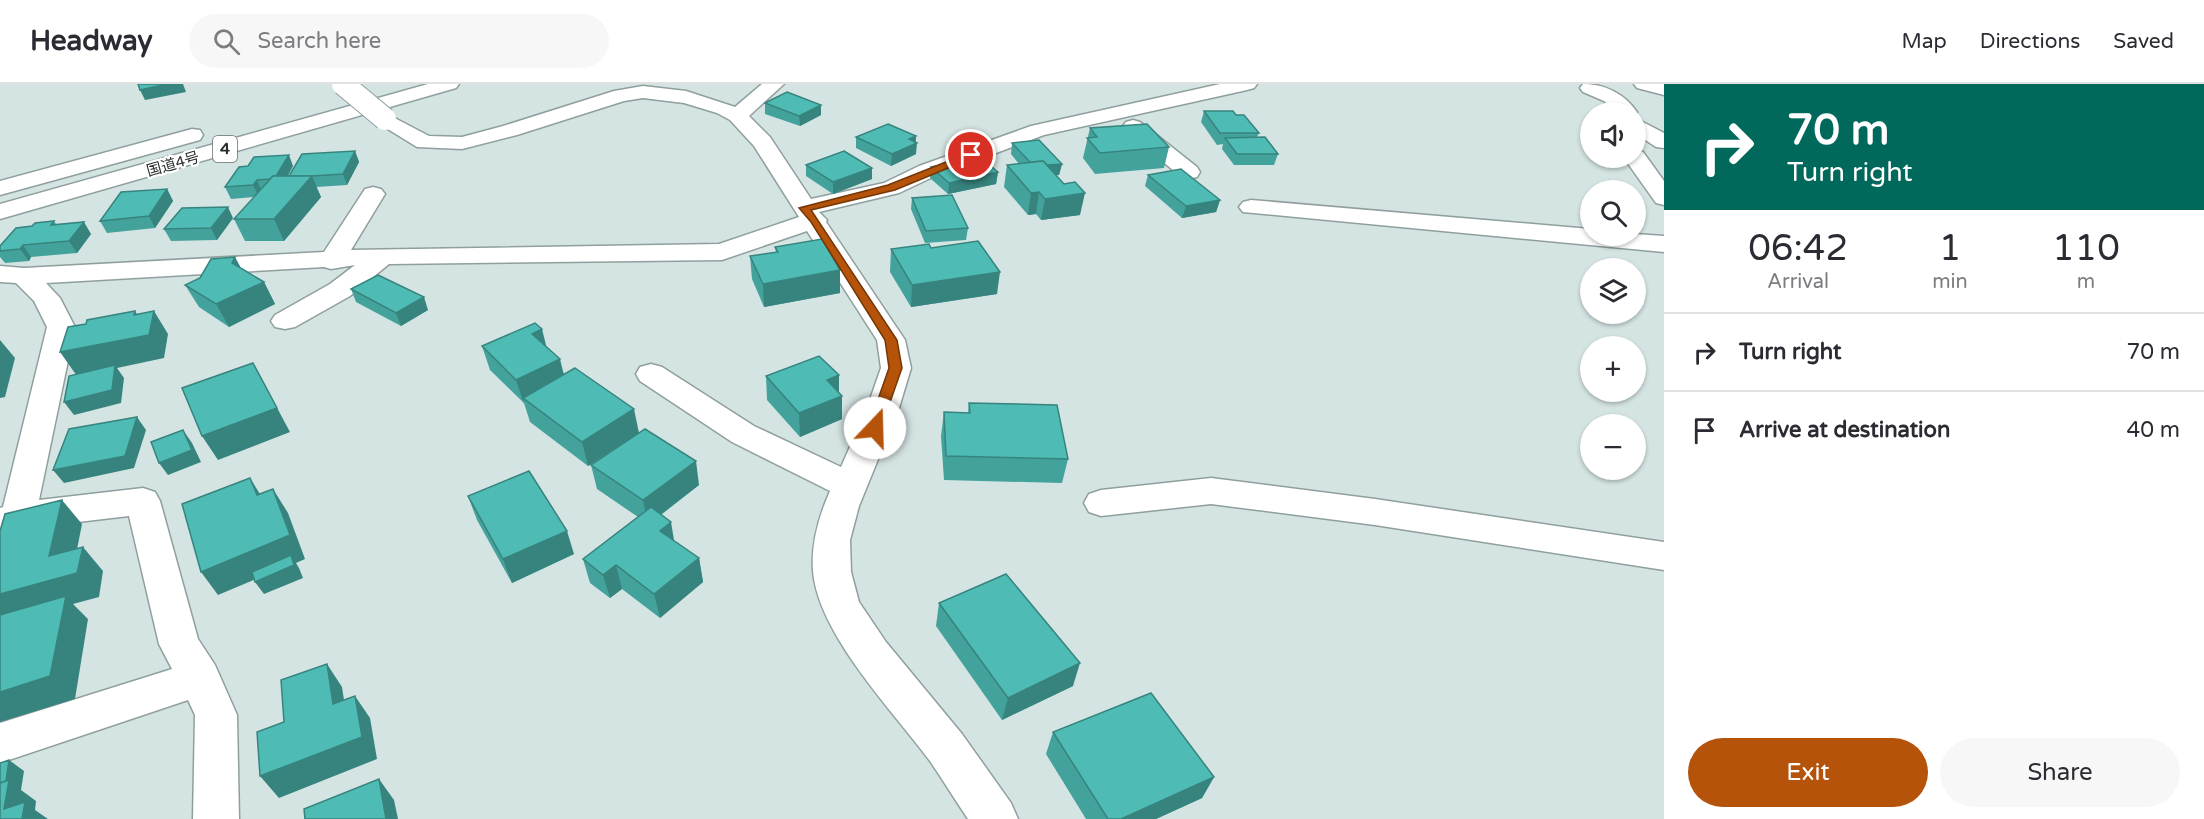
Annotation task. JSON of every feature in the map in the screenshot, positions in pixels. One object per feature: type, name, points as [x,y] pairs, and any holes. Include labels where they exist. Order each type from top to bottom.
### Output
[{"type":"main road","points":[[337,90],[376,84]]},
{"type":"main road","name":"国道4号","points":[[0,212],[449,84]]},
{"type":"main road","points":[[737,116],[774,84]]},
{"type":"main road","points":[[12,275],[331,261],[383,256],[722,252],[810,214],[891,188],[927,171],[1038,130],[1247,84]]},
{"type":"main road","points":[[1644,84],[1664,89]]},
{"type":"main road","points":[[1589,86],[1599,102]]},
{"type":"main road","points":[[1589,86],[1616,102]]},
{"type":"main road","points":[[337,90],[424,142],[447,145],[486,138],[630,93],[643,92],[686,97],[713,104],[737,116],[762,142],[891,340],[896,368],[883,408],[850,486],[832,540],[832,572],[842,608],[872,654],[946,748],[995,819]]},
{"type":"main road","points":[[1117,113],[1189,172]]},
{"type":"main road","name":"国道4号","points":[[0,188],[216,128]]},
{"type":"main road","points":[[1646,131],[1664,142]]},
{"type":"main road","points":[[1643,168],[1664,198]]},
{"type":"main road","points":[[331,261],[373,194]]},
{"type":"main road","points":[[1251,207],[1664,244]]},
{"type":"main road","points":[[285,321],[340,290],[383,256]]},
{"type":"main road","points":[[12,275],[46,298],[61,327],[9,519],[143,501],[179,644],[200,678],[216,715],[216,819]]},
{"type":"main road","points":[[651,374],[743,434],[850,486]]},
{"type":"main road","points":[[1101,503],[1211,491],[1387,514],[1664,556]]},
{"type":"main road","points":[[0,743],[200,678]]},
{"type":"building","points":[[138,84],[167,84],[140,90]]},
{"type":"building","points":[[787,92],[821,105],[799,116],[765,103]]},
{"type":"building","points":[[1204,111],[1233,111],[1236,115],[1244,115],[1259,133],[1220,133]]},
{"type":"building","points":[[888,124],[916,136],[909,139],[917,143],[892,154],[856,137]]},
{"type":"building","points":[[1147,124],[1169,147],[1100,153],[1087,138],[1097,137],[1090,128]]},
{"type":"building","points":[[1265,137],[1278,154],[1237,154],[1225,138]]},
{"type":"building","points":[[1039,140],[1062,164],[1047,165],[1043,161],[1030,162],[1012,143]]},
{"type":"building","points":[[355,151],[343,174],[289,176],[302,154]]},
{"type":"building","points":[[844,151],[872,168],[833,182],[806,165]]},
{"type":"building","points":[[289,155],[276,176],[270,179],[257,180],[253,185],[225,187],[239,167],[248,166],[254,157]]},
{"type":"building","points":[[980,157],[998,172],[949,183],[931,167]]},
{"type":"building","points":[[1043,161],[1064,184],[1075,182],[1085,193],[1045,199],[1039,192],[1031,193],[1007,165]]},
{"type":"building","points":[[1181,169],[1220,200],[1186,206],[1148,175]]},
{"type":"building","points":[[273,176],[312,176],[274,219],[234,219]]},
{"type":"building","points":[[167,189],[149,216],[100,221],[121,192]]},
{"type":"building","points":[[952,195],[968,228],[926,231],[912,198]]},
{"type":"building","points":[[228,207],[211,228],[164,229],[182,208]]},
{"type":"building","points":[[54,221],[51,225],[84,222],[69,241],[23,245],[20,249],[0,251],[0,246],[16,228]]},
{"type":"building","points":[[822,239],[840,270],[763,284],[750,256],[778,252],[775,247]]},
{"type":"building","points":[[978,241],[1000,272],[912,285],[891,249],[929,244],[931,248]]},
{"type":"building","points":[[235,257],[232,263],[264,282],[216,304],[185,285],[200,278],[211,259]]},
{"type":"building","points":[[378,275],[424,297],[396,313],[351,289]]},
{"type":"building","points":[[135,311],[134,315],[154,311],[149,335],[60,352],[68,327],[86,324],[87,320]]},
{"type":"building","points":[[535,323],[542,329],[532,334],[560,359],[516,380],[482,346]]},
{"type":"building","points":[[819,356],[839,375],[827,380],[842,396],[799,413],[766,376]]},
{"type":"building","points":[[253,363],[277,408],[202,436],[182,388]]},
{"type":"building","points":[[115,365],[112,390],[64,402],[69,376]]},
{"type":"building","points":[[575,368],[634,409],[582,442],[523,398]]},
{"type":"building","points":[[969,403],[1057,405],[1068,459],[946,456],[944,412],[970,413]]},
{"type":"building","points":[[137,417],[125,456],[53,470],[69,429]]},
{"type":"building","points":[[645,429],[696,461],[643,500],[591,465]]},
{"type":"building","points":[[183,430],[192,450],[159,463],[151,442]]},
{"type":"building","points":[[529,471],[567,531],[503,559],[468,496]]},
{"type":"building","points":[[250,478],[257,495],[273,489],[290,535],[201,572],[182,504]]},
{"type":"building","points":[[62,500],[49,556],[83,547],[77,573],[0,594],[0,531],[5,514]]},
{"type":"building","points":[[651,507],[671,522],[660,531],[699,558],[654,594],[616,565],[603,575],[583,559]]},
{"type":"building","points":[[291,555],[294,565],[255,582],[252,572]]},
{"type":"building","points":[[1006,574],[1080,663],[1008,698],[939,603]]},
{"type":"building","points":[[66,596],[50,676],[0,692],[0,615]]},
{"type":"building","points":[[327,664],[333,704],[355,696],[362,737],[260,776],[257,732],[284,722],[281,680]]},
{"type":"building","points":[[1151,693],[1214,777],[1121,819],[1108,819],[1053,732]]},
{"type":"building","points":[[9,760],[6,781],[0,783],[0,763]]},
{"type":"building","points":[[379,779],[386,819],[305,819],[304,809]]},
{"type":"building","points":[[9,780],[4,809],[25,802],[22,819],[0,819],[0,783]]},
{"type":"route","points":[[875,428],[896,368],[891,340],[815,220],[804,208],[891,188],[927,171],[971,155]]}]
